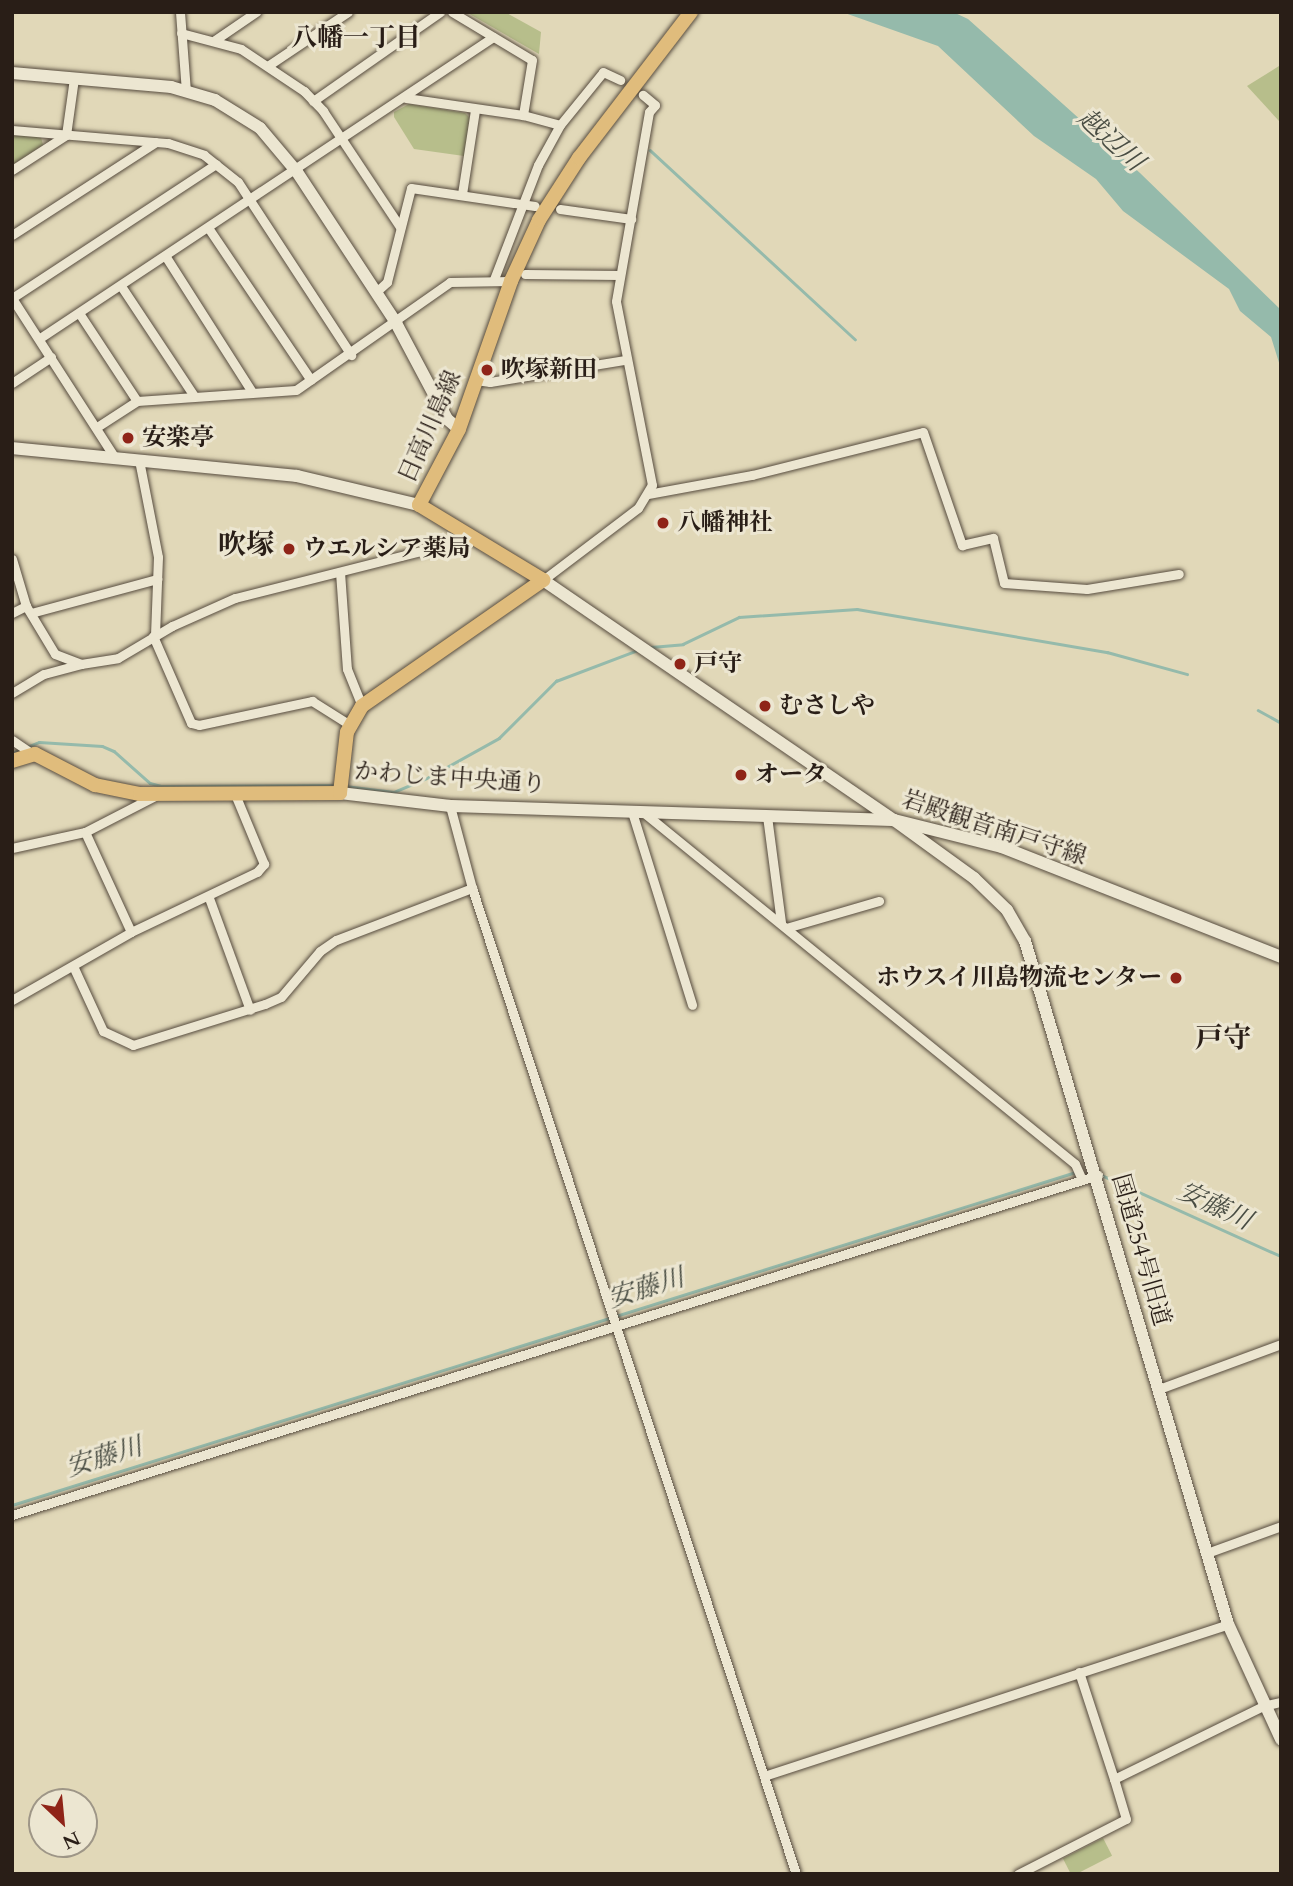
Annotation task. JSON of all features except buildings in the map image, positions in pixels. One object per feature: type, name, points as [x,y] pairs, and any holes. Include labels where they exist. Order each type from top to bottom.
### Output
[{"type":"main road","name":"日高川島線","points":[[543,580],[419,505],[459,429],[511,281],[550,200],[691,12]]},
{"type":"main road","points":[[340,793],[350,725],[362,706],[543,580]]},
{"type":"main road","points":[[12,761],[31,753]]},
{"type":"main road","name":"かわじま中央通り","points":[[31,753],[94,785],[159,794],[340,793]]},
{"type":"street","points":[[180,12],[186,91]]},
{"type":"street","points":[[215,40],[256,12]]},
{"type":"street","points":[[269,65],[348,12]]},
{"type":"street","points":[[313,101],[440,12]]},
{"type":"street","points":[[452,12],[532,60],[523,115]]},
{"type":"street","points":[[181,33],[215,40],[269,65],[313,101],[343,140],[400,227]]},
{"type":"street","points":[[40,338],[297,172],[493,37]]},
{"type":"street","points":[[494,279],[522,204],[560,125],[603,72],[620,80]]},
{"type":"street","points":[[12,73],[186,91],[215,100],[250,120],[279,146],[297,172],[396,323],[440,407],[459,429]]},
{"type":"street","points":[[12,170],[66,135],[74,78]]},
{"type":"street","points":[[543,580],[631,514],[648,495],[653,478],[625,360],[616,302],[649,112],[655,104],[643,95]]},
{"type":"street","points":[[406,98],[523,115],[560,125]]},
{"type":"street","points":[[462,194],[475,110]]},
{"type":"street","points":[[12,130],[156,142],[204,155],[238,182],[351,355]]},
{"type":"street","points":[[12,234],[156,142]]},
{"type":"street","points":[[115,458],[12,298],[216,164]]},
{"type":"street","points":[[376,292],[387,282],[411,188],[535,206]]},
{"type":"street","points":[[560,209],[631,219]]},
{"type":"street","points":[[209,229],[311,380]]},
{"type":"street","points":[[166,257],[253,393]]},
{"type":"street","points":[[525,274],[619,275]]},
{"type":"street","points":[[97,427],[137,401],[296,390],[351,355],[450,282],[494,279],[511,281]]},
{"type":"street","points":[[121,286],[194,396]]},
{"type":"street","points":[[79,313],[137,401]]},
{"type":"street","points":[[12,383],[51,357]]},
{"type":"street","points":[[477,380],[490,382],[625,360]]},
{"type":"street","points":[[648,495],[752,475],[923,432],[962,545],[993,538],[1004,583],[1087,589],[1179,574]]},
{"type":"street","points":[[12,448],[298,476],[419,505]]},
{"type":"street","points":[[139,460],[158,556],[154,635],[191,723],[209,724],[252,711],[312,701],[350,725]]},
{"type":"street","points":[[12,693],[47,673],[118,658],[154,635],[225,601],[457,542],[469,533]]},
{"type":"street","points":[[12,559],[28,610],[55,654],[81,664]]},
{"type":"street","points":[[340,572],[347,669],[362,706]]},
{"type":"street","points":[[12,613],[157,579]]},
{"type":"street","name":"岩殿観音南戸守線","points":[[543,580],[894,820],[1002,848],[1281,957]]},
{"type":"street","points":[[47,673],[55,654]]},
{"type":"street","points":[[12,740],[31,753]]},
{"type":"street","points":[[12,1000],[131,932],[250,878],[264,864],[234,792]]},
{"type":"street","name":"かわじま中央通り","points":[[340,793],[450,806],[894,820]]},
{"type":"street","points":[[12,848],[85,832],[159,794]]},
{"type":"street","points":[[450,806],[472,888],[796,1874]]},
{"type":"street","points":[[638,812],[784,925],[1075,1164],[1082,1180]]},
{"type":"street","points":[[638,812],[692,1005]]},
{"type":"street","points":[[767,816],[784,925]]},
{"type":"street","name":"国道254号旧道","points":[[894,820],[974,878],[1017,925],[1035,966],[1228,1624],[1281,1739]]},
{"type":"street","points":[[85,832],[131,932]]},
{"type":"street","points":[[73,966],[103,1031],[118,1041],[133,1045],[250,1010],[281,996],[320,951],[336,940],[472,888]]},
{"type":"street","points":[[209,898],[250,1010]]},
{"type":"street","points":[[784,925],[879,901]]},
{"type":"street","points":[[12,1515],[1098,1175]]},
{"type":"street","points":[[1158,1389],[1281,1345]]},
{"type":"street","points":[[1207,1553],[1281,1526]]},
{"type":"street","points":[[764,1776],[1228,1624]]},
{"type":"street","points":[[1018,1874],[1126,1819],[1079,1672]]},
{"type":"street","points":[[1114,1779],[1264,1706],[1281,1702]]},
{"type":"green space","points":[[466,12],[505,12],[541,32],[539,54]]},
{"type":"green space","points":[[1279,66],[1281,120],[1279,121],[1247,86]]},
{"type":"green space","points":[[409,104],[465,113],[470,118],[464,156],[414,149],[394,117],[394,112]]},
{"type":"green space","points":[[12,133],[41,137],[43,145],[12,165]]},
{"type":"green space","points":[[1103,1838],[1112,1856],[1076,1874],[1071,1874],[1063,1858]]},
{"type":"shaded area","points":[[842,12],[953,12],[968,19],[1140,173],[1281,310],[1281,369],[1271,337],[1240,311],[1229,289],[1123,211],[1096,179],[1034,136],[938,46]]},
{"type":"waterway","points":[[650,150],[855,339]]},
{"type":"waterway","points":[[651,647],[683,644],[739,617],[857,609],[1107,652],[1187,674]]},
{"type":"waterway","points":[[345,786],[394,792],[429,777],[499,738],[556,681],[638,650]]},
{"type":"waterway","points":[[1258,710],[1281,723]]},
{"type":"waterway","points":[[12,753],[39,742],[102,746],[114,751],[150,783],[161,786],[335,785]]},
{"type":"waterway","name":"安藤川","points":[[12,1505],[1076,1172]]},
{"type":"waterway","name":"安藤川","points":[[1099,1174],[1281,1256]]},
{"type":"place","name":"吹塚新田","points":[[487,370]]},
{"type":"place","name":"安楽亭","points":[[128,438]]},
{"type":"place","name":"八幡神社","points":[[663,523]]},
{"type":"place","name":"ウエルシア薬局","points":[[289,549]]},
{"type":"place","name":"戸守","points":[[680,664]]},
{"type":"place","name":"むさしや","points":[[765,706]]},
{"type":"place","name":"オータ","points":[[741,775]]},
{"type":"place","name":"ホウスイ川島物流センター","points":[[1176,978]]},
{"type":"district","name":"八幡一丁目","points":[[356,38]]},
{"type":"district","name":"吹塚","points":[[246,545]]},
{"type":"district","name":"戸守","points":[[1223,1038]]},
{"type":"water label","name":"越辺川","points":[[1111,140]]}]
